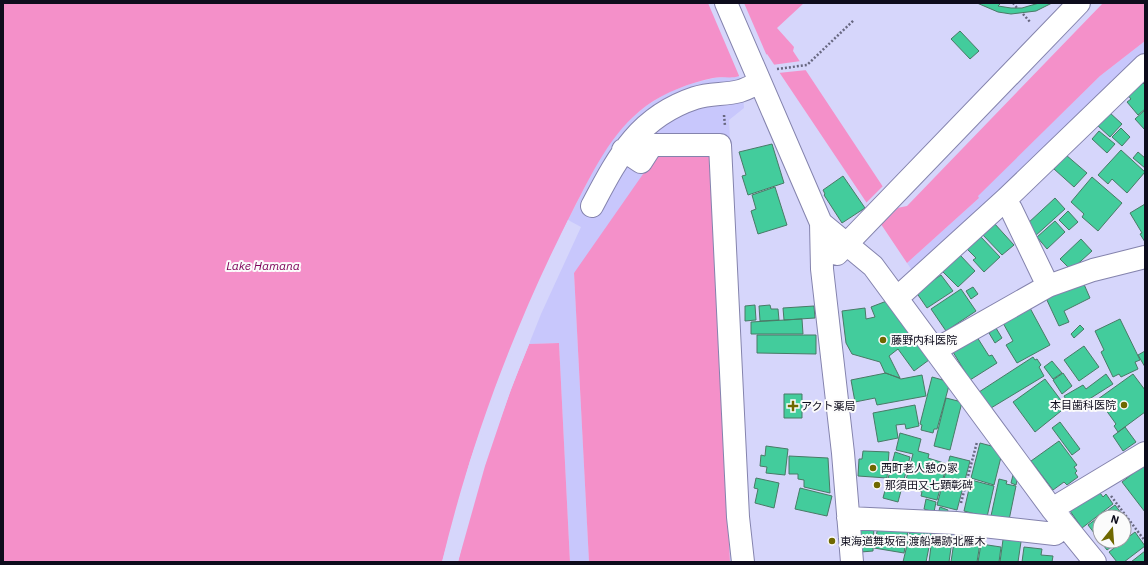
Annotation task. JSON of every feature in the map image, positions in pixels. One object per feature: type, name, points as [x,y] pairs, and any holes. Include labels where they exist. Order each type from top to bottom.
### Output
[{"type":"street","points":[[726,3],[763,73],[821,223],[822,269],[843,453],[852,562]]},
{"type":"street","points":[[822,269],[1079,3]]},
{"type":"street","points":[[897,298],[1004,201],[1145,65]]},
{"type":"street","points":[[592,206],[623,150],[638,133],[655,118],[674,106],[695,98],[717,93],[740,91],[763,73]]},
{"type":"street","points":[[623,150],[641,162],[652,145],[720,145],[738,517],[743,562]]},
{"type":"street","points":[[1004,201],[1011,209],[1048,286]]},
{"type":"street","points":[[821,223],[873,266],[1052,509],[1095,562]]},
{"type":"street","points":[[935,350],[1048,286],[1093,270],[1145,257]]},
{"type":"street","points":[[1052,509],[1145,453]]},
{"type":"street","points":[[848,518],[956,523],[1055,534],[1065,526]]},
{"type":"path","points":[[1013,3],[1017,8]]},
{"type":"path","points":[[1023,14],[1033,25]]},
{"type":"path","points":[[763,73],[806,65],[854,20]]},
{"type":"path","points":[[956,523],[981,425],[987,421]]},
{"type":"path","points":[[1100,480],[1145,541]]},
{"type":"shaded area","points":[[1145,41],[1145,55],[914,273],[907,263],[979,198],[977,196],[1100,76]]},
{"type":"shaded area","points":[[739,76],[742,83],[744,108],[729,120],[751,562],[730,562],[709,152],[574,273],[589,562],[570,562],[559,343],[529,344],[541,314],[581,227],[568,220],[598,161],[611,141],[627,122],[646,106],[667,93],[690,84],[714,78]]},
{"type":"water","name":"Lake Hamana","points":[[3,3],[804,3],[777,28],[794,47],[793,51],[897,208],[907,206],[1103,3],[1145,3],[1145,41],[1100,76],[978,196],[979,198],[907,263],[767,54],[750,69],[739,76],[716,77],[696,83],[669,92],[646,106],[622,128],[612,141],[595,168],[552,252],[514,338],[481,427],[442,562],[3,562]]},
{"type":"water","points":[[709,152],[730,562],[589,562],[574,273],[657,154]]},
{"type":"water","points":[[559,343],[570,562],[458,562],[480,479],[508,398],[529,344]]},
{"type":"pier","points":[[708,3],[744,3],[767,56],[740,78]]},
{"type":"pier","points":[[801,61],[807,70],[778,73],[772,65]]},
{"type":"pier","points":[[884,185],[899,207],[880,226],[865,204]]},
{"type":"pier","points":[[568,220],[570,221],[529,309],[499,385],[472,462],[444,562],[442,562],[470,461],[497,384],[527,309]]},
{"type":"pier","points":[[530,342],[511,389],[485,466],[458,562],[456,562],[483,465],[509,389],[527,343]]},
{"type":"building","points":[[977,3],[1001,3],[998,6],[1022,8],[1039,3],[1052,3],[1036,11],[1011,14],[998,12]]},
{"type":"building","points":[[960,31],[979,51],[970,59],[951,39]]},
{"type":"building","points":[[1140,80],[1145,85],[1145,109],[1138,115],[1127,102],[1131,99],[1126,93]]},
{"type":"building","points":[[1145,110],[1145,130],[1135,119]]},
{"type":"building","points":[[1109,112],[1122,124],[1110,137],[1097,125]]},
{"type":"building","points":[[1121,128],[1130,137],[1122,146],[1112,137]]},
{"type":"building","points":[[1099,131],[1115,144],[1107,153],[1092,139]]},
{"type":"building","points":[[772,144],[784,183],[748,195],[742,176],[746,175],[739,152]]},
{"type":"building","points":[[1121,150],[1145,172],[1127,193],[1112,179],[1108,184],[1098,175]]},
{"type":"building","points":[[1138,152],[1145,158],[1145,168],[1133,158]]},
{"type":"building","points":[[1066,155],[1087,173],[1074,187],[1054,169]]},
{"type":"building","points":[[843,176],[865,208],[842,223],[824,195],[823,190]]},
{"type":"building","points":[[1092,177],[1122,203],[1098,231],[1082,217],[1084,214],[1071,202]]},
{"type":"building","points":[[775,187],[787,225],[758,234],[751,211],[756,209],[752,195]]},
{"type":"building","points":[[1055,198],[1065,209],[1034,237],[1027,224]]},
{"type":"building","points":[[1145,204],[1145,242],[1140,234],[1142,233],[1130,213]]},
{"type":"building","points":[[1068,211],[1078,222],[1069,230],[1059,220]]},
{"type":"building","points":[[1055,221],[1065,232],[1047,249],[1037,237]]},
{"type":"building","points":[[994,223],[1014,245],[1002,255],[982,234]]},
{"type":"building","points":[[981,237],[1000,257],[984,272],[973,260],[976,258],[967,249]]},
{"type":"building","points":[[1081,239],[1092,251],[1071,270],[1060,259]]},
{"type":"building","points":[[960,255],[975,271],[958,287],[942,271]]},
{"type":"building","points":[[941,275],[953,291],[927,308],[916,292]]},
{"type":"building","points":[[1083,282],[1090,298],[1064,311],[1069,322],[1059,326],[1045,296],[1056,291],[1057,294]]},
{"type":"building","points":[[973,287],[978,294],[971,299],[966,291]]},
{"type":"building","points":[[961,289],[976,311],[946,331],[931,309]]},
{"type":"building","name":"藤野内科医院","points":[[892,299],[933,357],[914,371],[898,349],[889,356],[900,378],[885,373],[880,362],[852,354],[846,343],[842,311],[865,308],[866,319],[875,317],[871,307]]},
{"type":"building","points":[[755,305],[756,320],[745,321],[745,306]]},
{"type":"building","points":[[770,305],[771,309],[778,309],[779,320],[760,321],[759,306]]},
{"type":"building","points":[[814,306],[815,318],[784,320],[783,308]]},
{"type":"building","points":[[1030,308],[1050,345],[1017,363],[1006,345],[1013,341],[1003,323]]},
{"type":"building","points":[[802,319],[803,334],[751,334],[751,322]]},
{"type":"building","points":[[1120,319],[1140,360],[1135,362],[1138,369],[1121,377],[1119,374],[1113,377],[1101,352],[1104,350],[1095,331]]},
{"type":"building","points":[[1080,325],[1084,329],[1074,338],[1071,334]]},
{"type":"building","points":[[996,328],[1002,338],[995,343],[989,333]]},
{"type":"building","points":[[757,335],[816,335],[816,354],[757,353]]},
{"type":"building","points":[[977,337],[989,356],[992,355],[997,363],[970,380],[953,352]]},
{"type":"building","points":[[1084,346],[1099,367],[1079,381],[1064,360]]},
{"type":"building","points":[[1145,351],[1145,367],[1138,355]]},
{"type":"building","points":[[1033,357],[1035,360],[1037,359],[1041,365],[1039,367],[1044,376],[991,408],[979,392]]},
{"type":"building","points":[[1052,361],[1062,373],[1053,379],[1044,367]]},
{"type":"building","points":[[886,373],[901,379],[922,375],[926,396],[877,405],[875,398],[855,402],[851,380]]},
{"type":"building","points":[[1063,373],[1072,386],[1062,394],[1053,380]]},
{"type":"building","points":[[1106,374],[1113,384],[1072,410],[1064,396],[1083,385],[1086,389]]},
{"type":"building","name":"本目歯科医院","points":[[1133,374],[1145,390],[1145,412],[1118,432],[1114,426],[1116,424],[1098,399]]},
{"type":"building","points":[[932,377],[950,382],[937,429],[934,429],[933,433],[921,430],[922,425],[920,424]]},
{"type":"building","points":[[1045,379],[1066,407],[1035,432],[1013,402]]},
{"type":"building","name":"アクト薬局","points":[[784,394],[802,394],[802,418],[784,418]]},
{"type":"building","points":[[946,398],[962,402],[950,450],[934,446]]},
{"type":"building","points":[[915,405],[919,426],[906,429],[905,424],[896,425],[898,438],[878,442],[873,413]]},
{"type":"building","points":[[1060,422],[1080,449],[1072,455],[1052,428]]},
{"type":"building","points":[[1125,427],[1136,442],[1123,451],[1113,436]]},
{"type":"building","points":[[900,433],[921,439],[918,451],[929,454],[928,458],[947,464],[937,500],[921,496],[922,492],[904,487],[913,454],[896,450]]},
{"type":"building","points":[[1059,441],[1077,465],[1074,467],[1077,471],[1075,473],[1078,477],[1067,485],[1064,482],[1053,490],[1031,461]]},
{"type":"building","points":[[980,443],[1003,449],[994,485],[971,478]]},
{"type":"building","points":[[766,446],[788,449],[785,475],[766,473],[767,467],[760,466],[761,455],[765,456]]},
{"type":"building","name":"西町老人憩の家","points":[[863,451],[889,452],[887,478],[858,476],[859,459],[862,459]]},
{"type":"building","points":[[895,452],[910,457],[898,502],[883,498]]},
{"type":"building","points":[[789,456],[828,458],[830,493],[804,487],[804,480],[798,479],[798,474],[789,474]]},
{"type":"building","points":[[950,456],[970,461],[957,510],[937,505]]},
{"type":"building","points":[[1145,464],[1145,512],[1122,482]]},
{"type":"building","points":[[1013,475],[1018,476],[1016,485],[1011,483]]},
{"type":"building","points":[[756,478],[779,483],[774,508],[755,503],[758,489],[754,488]]},
{"type":"building","points":[[999,479],[1007,481],[1006,484],[1016,486],[1009,520],[991,516]]},
{"type":"building","points":[[971,480],[994,486],[987,517],[964,511]]},
{"type":"building","points":[[800,488],[832,496],[827,516],[795,509]]},
{"type":"building","points":[[1098,490],[1103,497],[1106,494],[1113,504],[1107,509],[1092,509],[1092,520],[1082,528],[1070,511]]},
{"type":"building","points":[[926,499],[936,502],[934,512],[924,509]]},
{"type":"building","points":[[1115,505],[1118,509],[1110,509]]},
{"type":"building","points":[[940,507],[948,510],[946,516],[938,514]]},
{"type":"building","points":[[1092,522],[1092,530],[1088,525]]},
{"type":"building","points":[[859,523],[874,524],[873,551],[861,552]]},
{"type":"building","points":[[934,525],[953,528],[951,540],[932,538]]},
{"type":"building","points":[[878,526],[908,531],[904,553],[874,548]]},
{"type":"building","points":[[911,528],[932,532],[926,562],[903,562]]},
{"type":"building","points":[[956,528],[982,531],[977,562],[951,562]]},
{"type":"building","points":[[1004,532],[1022,535],[1018,562],[1000,562]]},
{"type":"building","points":[[1135,532],[1145,546],[1124,562],[1117,562],[1109,552],[1113,549],[1132,549],[1132,534]]},
{"type":"building","points":[[932,538],[952,541],[949,562],[929,562]]},
{"type":"building","points":[[981,544],[1001,547],[999,562],[978,562]]},
{"type":"building","points":[[1024,547],[1042,549],[1041,555],[1053,556],[1052,562],[1022,562]]},
{"type":"building","points":[[1145,551],[1145,562],[1131,562]]},
{"type":"place","name":"藤野内科医院","points":[[883,340]]},
{"type":"place","name":"本目歯科医院","points":[[1124,405]]},
{"type":"place","name":"アクト薬局","points":[[793,406]]},
{"type":"place","name":"西町老人憩の家","points":[[873,468]]},
{"type":"place","name":"那須田又七顕彰碑","points":[[877,485]]},
{"type":"place","name":"東海道舞坂宿 渡船場跡北雁木","points":[[832,541]]}]
